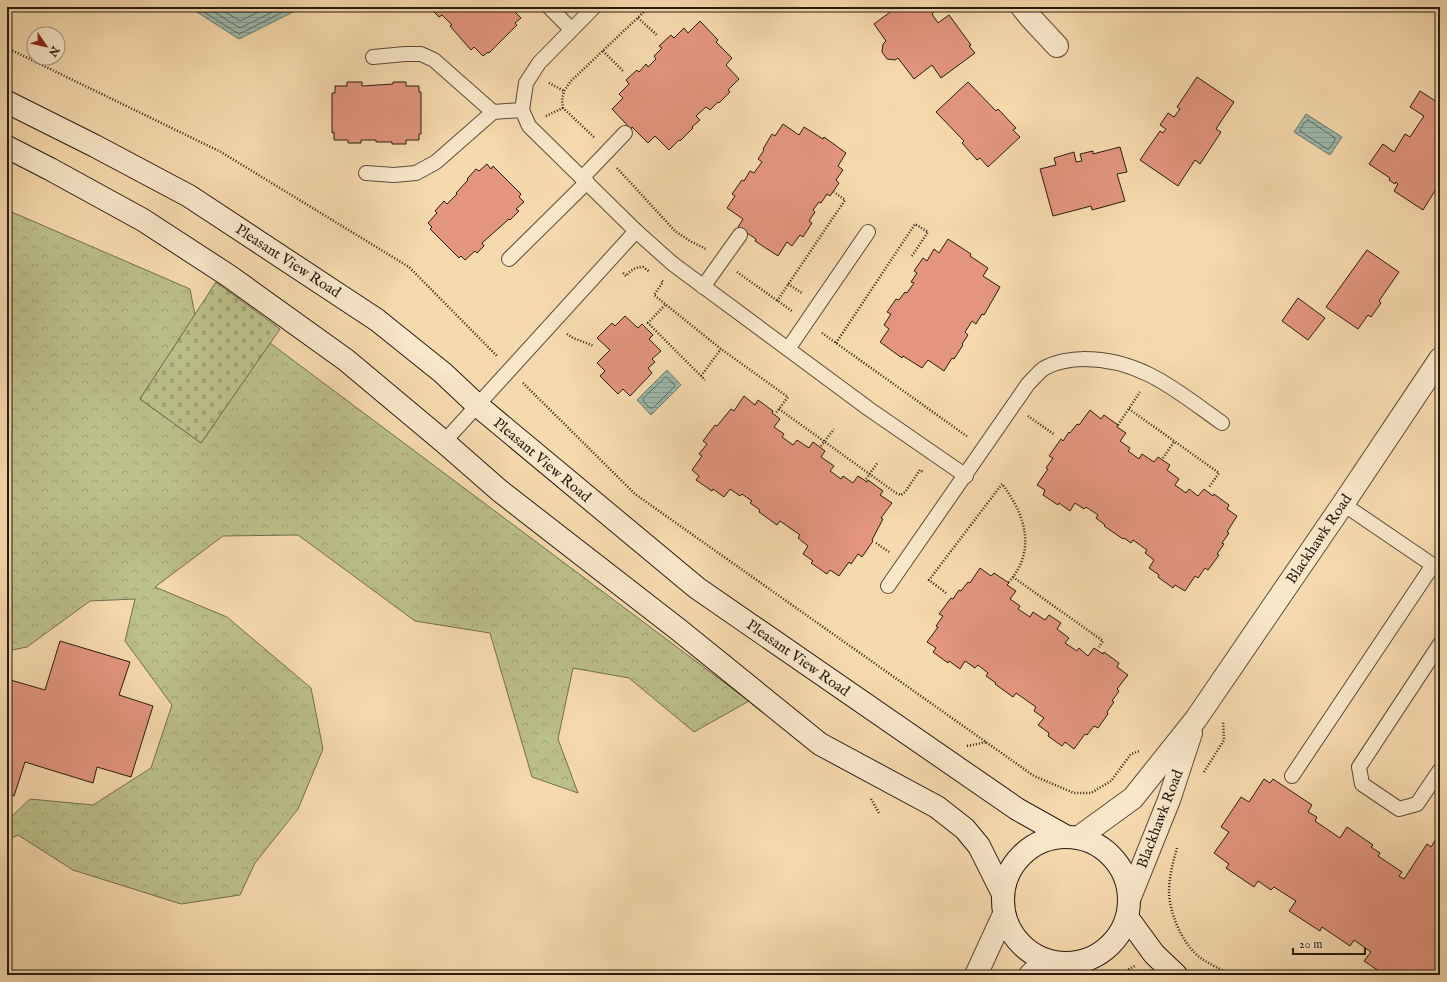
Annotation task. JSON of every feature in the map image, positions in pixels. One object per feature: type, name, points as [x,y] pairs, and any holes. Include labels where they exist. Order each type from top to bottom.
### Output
[{"type":"main road","points":[[1022,7],[1057,46]]},
{"type":"main road","name":"Pleasant View Road","points":[[7,102],[95,146],[189,196],[377,320],[443,373],[477,405],[697,588],[1017,810],[1072,837]]},
{"type":"main road","points":[[7,147],[143,220],[229,276],[346,360],[500,491],[679,630],[820,744],[931,804],[965,829],[979,846],[1003,904],[1011,934],[1025,950],[1046,967],[1085,975]]},
{"type":"main road","name":"Blackhawk Road","points":[[1072,837],[1133,798],[1196,719],[1440,359]]},
{"type":"main road","name":"Blackhawk Road","points":[[1128,907],[1169,800],[1196,719]]},
{"type":"main road","points":[[976,975],[1003,904],[1008,873],[1020,856],[1037,844],[1057,837],[1072,837],[1097,845],[1114,858],[1125,876],[1128,907],[1154,954],[1176,975]]},
{"type":"main road","points":[[1046,967],[1085,962],[1103,952],[1118,937],[1128,907]]},
{"type":"lane","points":[[549,7],[571,29]]},
{"type":"lane","points":[[594,7],[539,63],[526,83],[522,110],[529,126],[636,231],[673,264],[702,287],[869,409],[966,476]]},
{"type":"lane","points":[[373,57],[421,54],[434,60],[493,112]]},
{"type":"lane","points":[[366,174],[394,175],[416,173],[436,162],[493,112],[522,110]]},
{"type":"lane","points":[[508,260],[584,180],[604,155],[625,133]]},
{"type":"lane","points":[[444,442],[636,231]]},
{"type":"lane","points":[[788,349],[868,232]]},
{"type":"lane","points":[[702,287],[740,235]]},
{"type":"lane","points":[[888,586],[966,476],[1028,384],[1044,369],[1070,359],[1099,359],[1126,364],[1156,377],[1222,423]]},
{"type":"lane","points":[[1292,776],[1436,567],[1343,504]]},
{"type":"lane","points":[[1440,644],[1359,767],[1362,784],[1399,809],[1417,804],[1440,770]]},
{"type":"path","points":[[649,7],[571,81],[564,90],[562,100],[563,108],[598,141],[604,155],[675,231],[722,260],[794,312]]},
{"type":"path","points":[[638,18],[658,36]]},
{"type":"path","points":[[7,48],[221,152],[409,267],[500,359]]},
{"type":"path","points":[[603,51],[623,71]]},
{"type":"path","points":[[546,81],[564,90]]},
{"type":"path","points":[[546,116],[563,108]]},
{"type":"path","points":[[777,301],[845,200],[834,192]]},
{"type":"path","points":[[836,343],[915,224],[928,232],[912,256]]},
{"type":"path","points":[[622,272],[626,276],[637,267],[643,267],[653,274]]},
{"type":"path","points":[[658,278],[663,282],[654,296],[722,349],[788,397],[776,414]]},
{"type":"path","points":[[665,305],[648,323],[705,380]]},
{"type":"path","points":[[571,328],[566,333],[573,338],[594,346]]},
{"type":"path","points":[[819,330],[970,438]]},
{"type":"path","points":[[701,376],[722,349]]},
{"type":"path","points":[[522,382],[634,494],[1034,776],[1074,793],[1091,793],[1111,781],[1131,754]]},
{"type":"path","points":[[1118,425],[1140,392],[1134,389]]},
{"type":"path","points":[[779,409],[896,493],[902,495],[906,492],[920,470],[926,474]]},
{"type":"path","points":[[1129,409],[1219,473],[1209,487]]},
{"type":"path","points":[[1026,414],[1055,435]]},
{"type":"path","points":[[821,446],[834,429]]},
{"type":"path","points":[[1163,458],[1174,442]]},
{"type":"path","points":[[866,479],[878,462]]},
{"type":"path","points":[[946,593],[929,580],[1002,484],[1013,498],[1016,505],[1025,533],[1026,544],[1024,555],[1009,582]]},
{"type":"path","points":[[876,542],[893,554]]},
{"type":"path","points":[[1013,577],[1103,642],[1099,647]]},
{"type":"path","points":[[1178,844],[1169,892],[1170,902],[1183,938],[1201,959],[1232,975]]},
{"type":"path","points":[[1126,975],[1129,969],[1141,962]]},
{"type":"green space","points":[[7,210],[190,289],[195,315],[140,399],[201,443],[270,343],[749,701],[694,732],[629,678],[573,668],[558,739],[578,793],[532,777],[490,633],[415,621],[298,535],[223,536],[155,587],[227,617],[311,688],[323,749],[298,809],[255,863],[240,895],[181,904],[73,870],[18,835],[7,840],[7,821],[30,799],[93,805],[151,768],[172,705],[125,641],[135,599],[90,601],[27,647],[7,651]]},
{"type":"green space","points":[[216,282],[280,329],[201,443],[140,399]]},
{"type":"water","points":[[189,7],[299,7],[293,12],[239,39]]},
{"type":"water","points":[[1306,114],[1342,137],[1330,155],[1294,132]]},
{"type":"water","points":[[667,370],[681,385],[651,415],[637,400]]},
{"type":"building","points":[[429,7],[513,7],[512,9],[521,18],[515,23],[517,25],[489,53],[488,52],[483,56],[474,47],[471,50],[450,26],[452,25],[442,15],[439,17]]},
{"type":"building","points":[[897,7],[931,7],[934,12],[932,14],[938,23],[949,15],[971,45],[969,46],[975,53],[941,78],[932,65],[914,79],[898,58],[895,60],[887,59],[882,52],[883,44],[886,41],[874,24]]},
{"type":"building","points":[[700,21],[718,40],[716,42],[732,58],[726,65],[739,79],[728,90],[730,92],[719,103],[718,102],[710,110],[706,107],[696,116],[700,120],[669,150],[655,136],[648,143],[632,127],[631,129],[612,109],[623,98],[619,94],[629,84],[626,80],[637,70],[639,72],[646,64],[648,67],[656,59],[654,56],[662,48],[659,46],[671,35],[674,38],[684,28],[688,33]]},
{"type":"building","points":[[1197,77],[1234,102],[1216,129],[1221,132],[1200,164],[1195,160],[1178,186],[1140,160],[1160,131],[1163,133],[1166,129],[1160,125],[1168,113],[1174,117],[1180,109],[1177,107]]},
{"type":"building","points":[[347,82],[362,82],[362,86],[406,82],[406,86],[419,86],[419,92],[421,92],[421,134],[419,134],[419,140],[406,140],[406,144],[392,144],[392,142],[376,142],[376,140],[361,140],[361,143],[348,143],[348,140],[334,140],[334,132],[332,133],[332,93],[335,93],[335,86],[347,86]]},
{"type":"building","points":[[968,82],[996,111],[998,109],[1016,128],[1013,130],[1020,137],[988,167],[980,158],[977,160],[962,143],[964,141],[936,112]]},
{"type":"building","points":[[1420,91],[1440,104],[1440,188],[1438,186],[1423,210],[1394,191],[1398,184],[1396,182],[1395,184],[1389,180],[1390,178],[1369,164],[1383,144],[1394,152],[1405,134],[1410,137],[1424,116],[1410,107]]},
{"type":"building","points":[[783,124],[799,135],[804,127],[823,139],[824,137],[846,153],[838,166],[843,170],[836,180],[839,183],[830,196],[827,194],[821,203],[819,202],[813,210],[815,212],[809,221],[812,223],[803,237],[800,235],[792,246],[787,242],[778,256],[755,241],[756,239],[738,227],[743,219],[727,208],[735,196],[732,194],[742,180],[744,181],[750,171],[754,173],[762,162],[758,159],[772,134],[775,136]]},
{"type":"building","points":[[1120,147],[1127,172],[1117,174],[1125,201],[1092,210],[1091,206],[1053,216],[1040,169],[1056,165],[1054,158],[1074,152],[1076,162],[1082,161],[1080,154],[1093,151],[1093,154]]},
{"type":"building","points":[[487,164],[491,169],[493,166],[521,194],[519,197],[524,202],[516,209],[519,211],[510,220],[509,219],[482,243],[484,246],[477,253],[475,251],[465,260],[461,256],[459,258],[430,229],[432,227],[428,223],[437,213],[435,211],[444,201],[447,204],[457,194],[456,193],[476,169],[479,171]]},
{"type":"building","points":[[948,239],[971,254],[970,256],[988,268],[983,276],[1000,287],[984,315],[982,314],[976,324],[972,321],[965,332],[968,335],[962,344],[963,345],[954,359],[952,358],[944,371],[928,360],[922,368],[903,356],[902,358],[880,342],[889,329],[884,325],[891,314],[887,312],[896,299],[899,300],[905,292],[907,293],[914,283],[911,282],[917,273],[914,271],[923,258],[927,261],[934,249],[939,253]]},
{"type":"building","points":[[1367,250],[1399,272],[1379,301],[1381,303],[1371,317],[1368,315],[1358,329],[1326,307]]},
{"type":"building","points":[[1298,298],[1325,318],[1308,340],[1282,321]]},
{"type":"building","points":[[625,316],[638,328],[642,324],[653,335],[649,339],[661,351],[652,359],[655,362],[648,368],[652,373],[630,396],[623,389],[618,394],[600,376],[605,371],[597,363],[610,350],[597,338],[612,323],[615,326]]},
{"type":"building","points":[[744,396],[755,405],[758,400],[773,411],[772,413],[780,419],[774,427],[784,434],[782,437],[793,445],[797,440],[809,448],[813,442],[825,451],[821,457],[834,466],[830,471],[841,479],[843,476],[853,483],[858,476],[867,482],[868,480],[883,491],[880,495],[892,503],[881,518],[883,519],[872,540],[873,541],[862,557],[858,554],[851,564],[849,562],[839,576],[830,570],[827,574],[811,563],[813,561],[803,554],[808,546],[798,538],[800,535],[780,521],[777,525],[759,512],[760,510],[750,503],[752,501],[742,494],[740,496],[730,489],[724,497],[696,480],[699,476],[692,470],[702,456],[699,454],[707,444],[703,441],[715,425],[717,426],[731,409],[734,411]]},
{"type":"building","points":[[1090,410],[1101,419],[1104,415],[1126,433],[1120,441],[1130,448],[1128,451],[1139,459],[1142,454],[1154,462],[1158,457],[1170,465],[1167,470],[1179,479],[1175,485],[1186,493],[1189,489],[1198,496],[1204,489],[1229,505],[1227,509],[1237,516],[1227,532],[1229,533],[1222,543],[1224,544],[1217,554],[1219,555],[1208,570],[1205,568],[1198,578],[1195,576],[1185,591],[1175,585],[1173,588],[1149,568],[1154,560],[1145,553],[1147,550],[1133,540],[1131,543],[1124,538],[1123,539],[1104,526],[1105,525],[1096,518],[1098,515],[1086,507],[1084,509],[1075,503],[1070,511],[1059,503],[1058,505],[1043,495],[1045,490],[1037,485],[1048,469],[1046,468],[1053,458],[1049,456],[1061,439],[1063,441],[1077,424],[1079,425]]},
{"type":"building","points":[[980,568],[991,576],[994,573],[1009,583],[1007,585],[1016,591],[1010,599],[1020,606],[1018,609],[1030,617],[1033,612],[1045,620],[1049,615],[1061,623],[1057,629],[1069,638],[1065,643],[1077,651],[1079,648],[1088,656],[1094,648],[1103,654],[1104,652],[1119,663],[1117,667],[1128,675],[1117,689],[1119,691],[1112,701],[1114,702],[1098,728],[1094,726],[1087,735],[1085,734],[1074,749],[1065,742],[1062,746],[1048,736],[1049,733],[1038,725],[1044,718],[1034,711],[1036,707],[1016,693],[1013,697],[995,684],[996,683],[986,676],[988,673],[978,665],[975,668],[965,661],[960,669],[949,661],[948,663],[933,652],[936,648],[927,642],[938,627],[936,626],[943,616],[939,614],[959,590],[961,591],[968,582],[970,583]]},
{"type":"building","points":[[60,641],[130,662],[119,695],[153,706],[131,777],[97,767],[93,783],[25,762],[14,796],[7,794],[7,679],[45,690]]},
{"type":"building","points":[[1264,779],[1270,783],[1273,779],[1312,805],[1308,812],[1317,817],[1315,821],[1340,838],[1347,827],[1373,845],[1371,847],[1380,853],[1378,856],[1402,872],[1399,876],[1404,879],[1427,844],[1431,847],[1440,833],[1440,975],[1385,975],[1364,961],[1371,952],[1354,940],[1350,946],[1322,927],[1320,931],[1289,911],[1296,901],[1274,887],[1271,890],[1258,881],[1254,887],[1226,868],[1229,864],[1214,853],[1229,832],[1221,827],[1241,797],[1249,802]]}]
